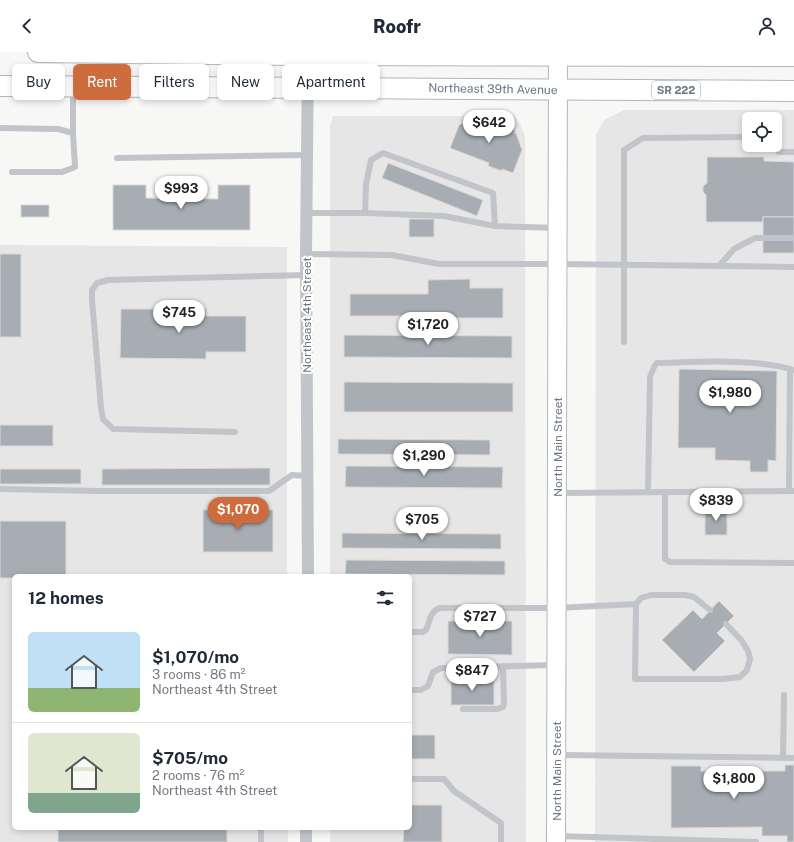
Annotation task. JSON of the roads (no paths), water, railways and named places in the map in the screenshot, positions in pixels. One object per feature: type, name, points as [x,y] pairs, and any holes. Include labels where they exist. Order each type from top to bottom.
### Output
[{"type":"main road","points":[[38,52],[794,56]]},
{"type":"main road","name":"North Main Street","points":[[556,839],[558,54]]},
{"type":"main road","name":"Northeast 39th Avenue","points":[[0,86],[282,88]]},
{"type":"main road","name":"Northeast 39th Avenue","points":[[380,89],[794,91]]},
{"type":"street","name":"Northeast 4th Street","points":[[300,54],[302,64]]},
{"type":"street","name":"Northeast 4th Street","points":[[308,100],[306,254],[308,574]]},
{"type":"street","points":[[306,830],[306,842]]},
{"type":"lane","points":[[12,172],[62,172],[74,167],[72,87]]},
{"type":"lane","points":[[0,128],[58,129],[73,134]]},
{"type":"lane","points":[[624,342],[624,150],[643,138],[742,137]]},
{"type":"lane","points":[[782,152],[794,152]]},
{"type":"lane","points":[[365,213],[366,184],[371,160],[383,153],[493,193],[495,226]]},
{"type":"lane","points":[[117,158],[308,155]]},
{"type":"lane","points":[[307,213],[365,213],[444,216],[495,226],[558,228]]},
{"type":"lane","points":[[719,266],[734,249],[755,238],[794,238]]},
{"type":"lane","points":[[306,254],[392,255],[439,264],[794,267]]},
{"type":"lane","points":[[235,432],[113,429],[103,418],[101,408],[92,290],[97,283],[108,280],[307,275]]},
{"type":"lane","points":[[558,493],[791,491],[792,369],[778,365],[752,363],[657,363],[650,377],[648,492]]},
{"type":"lane","points":[[0,490],[269,491],[292,475],[308,476]]},
{"type":"lane","points":[[666,492],[665,554],[666,559],[670,562],[794,563]]},
{"type":"lane","points":[[710,610],[694,597],[685,595],[651,595],[641,598],[636,604],[635,679],[723,680],[740,678],[747,670],[750,659],[748,651],[742,641],[726,624]]},
{"type":"lane","points":[[412,632],[423,632],[426,630],[431,615],[439,608],[557,608],[636,604]]},
{"type":"lane","points":[[412,690],[421,690],[428,686],[433,672],[441,668],[557,665]]},
{"type":"lane","points":[[464,709],[497,709],[503,707],[503,666]]},
{"type":"lane","points":[[783,758],[784,695]]},
{"type":"lane","points":[[557,755],[794,758]]},
{"type":"lane","points":[[412,779],[444,779],[454,792],[501,823],[501,842]]},
{"type":"lane","points":[[261,830],[261,842]]},
{"type":"lane","points":[[556,839],[756,842]]}]
